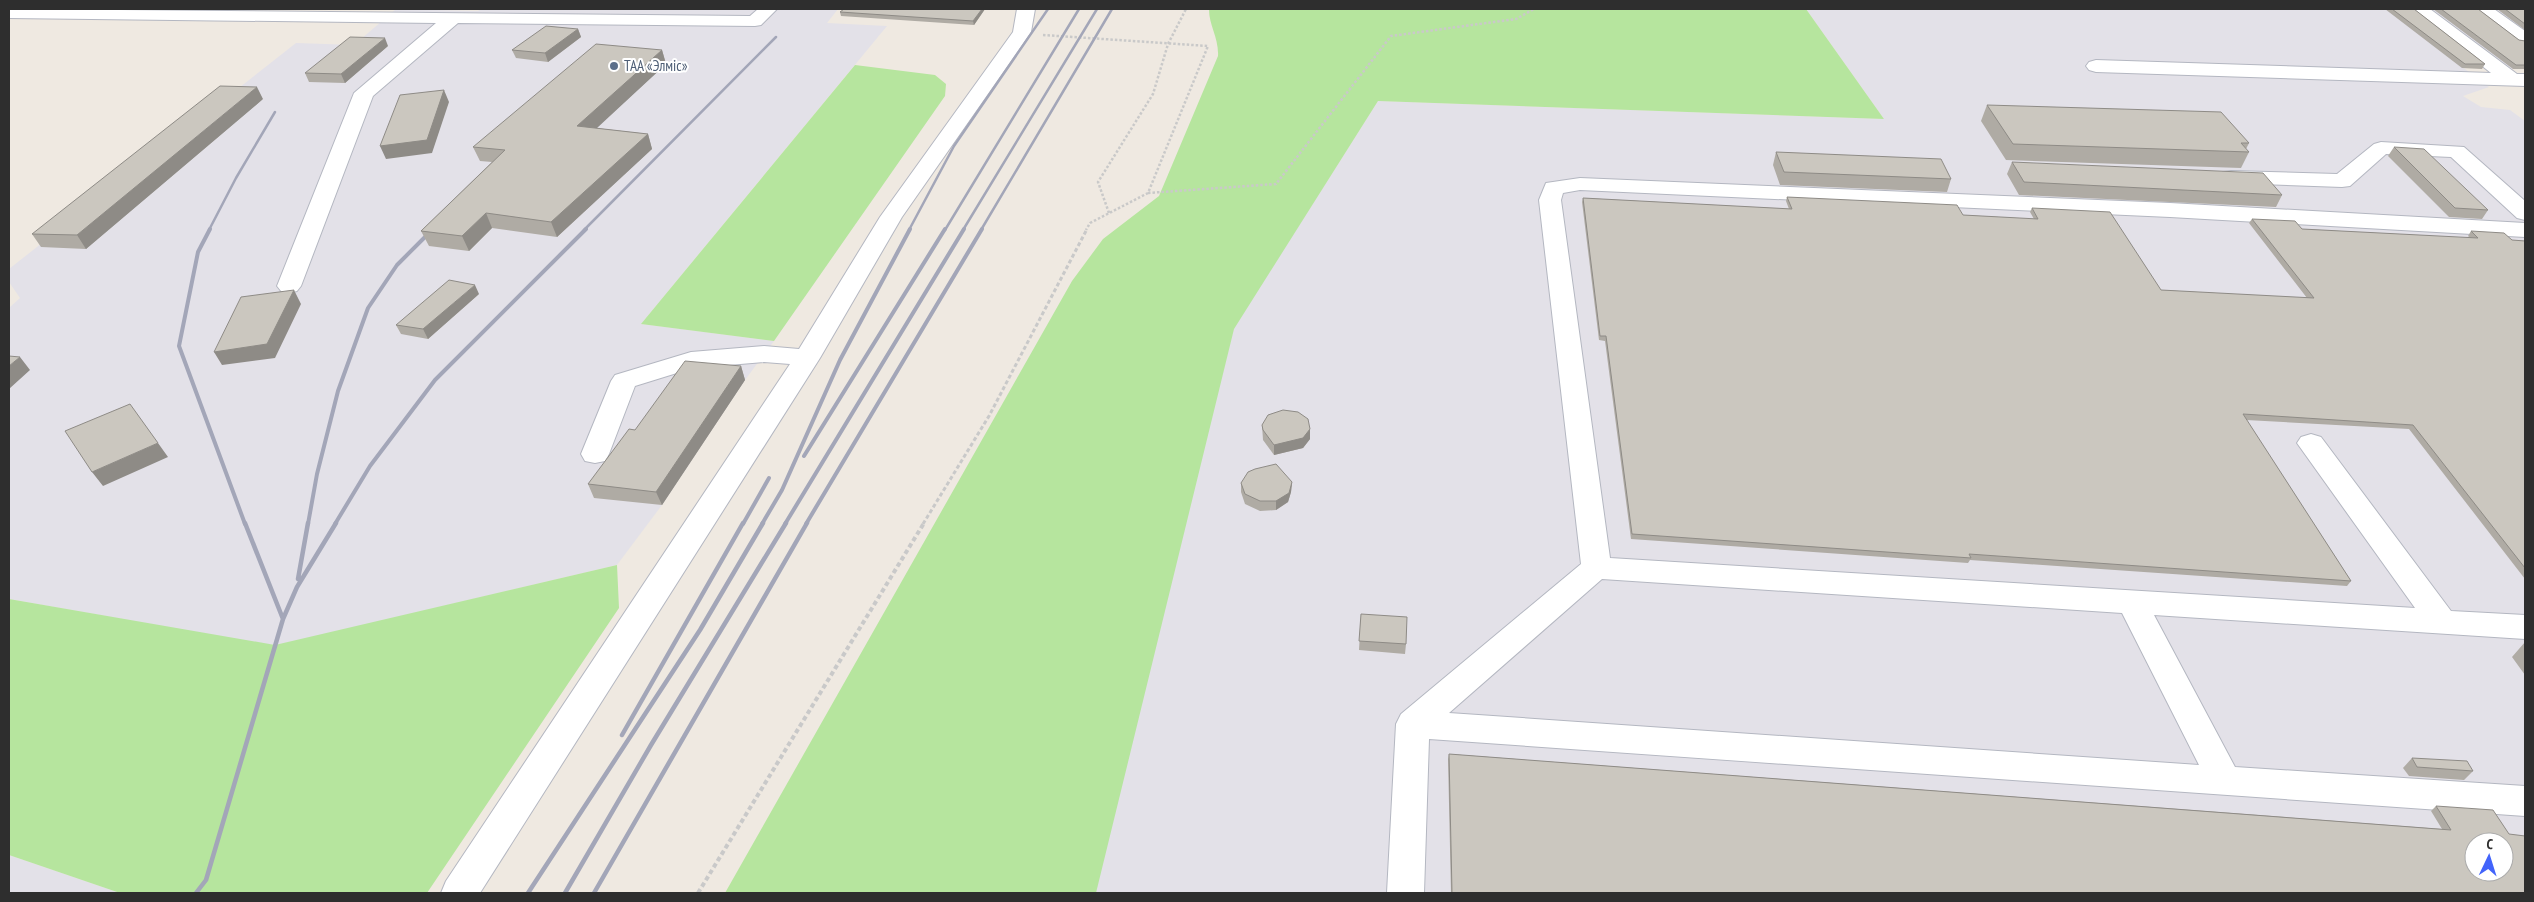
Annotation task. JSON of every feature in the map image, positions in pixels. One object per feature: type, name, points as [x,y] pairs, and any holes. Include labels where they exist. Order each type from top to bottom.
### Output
[{"type":"street","points":[[9,13],[144,15],[193,9]]},
{"type":"street","points":[[168,12],[354,12],[454,17],[755,21],[768,9]]},
{"type":"street","points":[[2419,9],[2518,80]]},
{"type":"street","points":[[2483,9],[2525,39]]},
{"type":"street","points":[[289,286],[364,93],[454,17]]},
{"type":"street","points":[[459,893],[649,598],[808,358],[891,217],[1024,20]]},
{"type":"street","points":[[2096,66],[2518,80]]},
{"type":"street","points":[[2236,214],[2214,180],[2342,182],[2381,148],[2457,151],[2525,212]]},
{"type":"street","points":[[1596,568],[1550,200],[1554,188],[1580,184],[2236,214],[2525,230]]},
{"type":"street","points":[[595,454],[624,381],[691,360],[764,354],[808,358]]},
{"type":"street","points":[[2311,443],[2442,622]]},
{"type":"street","points":[[1405,893],[1413,724],[1596,568],[2525,627]]},
{"type":"street","points":[[2132,602],[2225,781]]},
{"type":"street","points":[[1413,724],[2525,801]]},
{"type":"path","points":[[1109,214],[1098,182],[1153,94],[1168,44],[1186,9]]},
{"type":"path","points":[[698,893],[989,416],[1090,223],[1148,193],[1276,184],[1391,36],[1516,19],[1534,9]]},
{"type":"path","points":[[1024,20],[1168,44],[1208,46],[1148,193]]},
{"type":"shaded area","points":[[396,9],[478,11],[481,9],[838,9],[827,23],[887,26],[641,324],[774,341],[745,380],[662,505],[617,565],[275,646],[9,599],[9,308],[20,298],[9,282],[9,269],[296,43],[354,45]]},
{"type":"shaded area","points":[[1806,9],[2525,9],[2525,69],[2461,66],[2489,87],[2463,96],[2481,107],[2510,110],[2525,121],[2525,893],[1092,893],[1234,328],[1378,101],[1884,119]]},
{"type":"shaded area","points":[[9,855],[120,893],[9,893]]},
{"type":"green space","points":[[1209,9],[1806,9],[1884,119],[1378,101],[1234,329],[1096,893],[725,893],[1072,281],[1103,239],[1159,196],[1218,56]]},
{"type":"green space","points":[[855,65],[935,75],[946,84],[945,96],[774,341],[641,324]]},
{"type":"green space","points":[[617,565],[619,608],[427,893],[120,893],[9,855],[9,599],[275,645]]},
{"type":"building","points":[[844,9],[982,9],[973,21],[840,12]]},
{"type":"building","points":[[2392,9],[2414,9],[2485,64],[2465,64]]},
{"type":"building","points":[[2441,9],[2478,9],[2519,40],[2525,41],[2525,65],[2516,65]]},
{"type":"building","points":[[2505,9],[2525,9],[2525,24]]},
{"type":"building","points":[[546,26],[578,29],[545,53],[512,50]]},
{"type":"building","points":[[350,37],[385,38],[341,74],[305,73]]},
{"type":"building","points":[[596,44],[662,50],[577,126],[648,134],[551,222],[486,213],[462,236],[421,231],[505,150],[473,147]]},
{"type":"building","points":[[220,86],[257,87],[77,235],[32,234]]},
{"type":"building","points":[[444,90],[427,140],[380,146],[400,95]]},
{"type":"building","points":[[1987,105],[2221,112],[2249,143],[2241,143],[2249,152],[2013,144]]},
{"type":"building","points":[[2394,147],[2424,149],[2488,210],[2455,208]]},
{"type":"building","points":[[1776,152],[1941,159],[1951,179],[1784,172]]},
{"type":"building","points":[[2012,162],[2263,173],[2282,195],[2024,182]]},
{"type":"building","points":[[1787,197],[1957,205],[1963,215],[2038,219],[2032,208],[2110,212],[2161,290],[2314,298],[2252,219],[2295,221],[2302,229],[2478,238],[2471,231],[2504,233],[2512,240],[2525,241],[2525,568],[2413,425],[2243,414],[2351,581],[1969,554],[1971,558],[1632,534],[1606,336],[1600,336],[1583,198],[1792,209]]},
{"type":"building","points":[[449,280],[475,285],[423,329],[396,325]]},
{"type":"building","points":[[294,290],[267,344],[214,352],[241,297]]},
{"type":"building","points":[[9,356],[20,357],[9,366]]},
{"type":"building","points":[[685,361],[741,366],[656,492],[588,484],[629,429],[635,430]]},
{"type":"building","points":[[130,404],[158,443],[92,472],[65,431]]},
{"type":"building","points":[[1283,410],[1298,412],[1308,419],[1310,429],[1303,438],[1274,445],[1263,430],[1262,425],[1268,415]]},
{"type":"building","points":[[1276,464],[1292,482],[1289,493],[1276,501],[1260,501],[1245,494],[1241,483],[1248,472]]},
{"type":"building","points":[[1361,614],[1407,617],[1406,644],[1359,641]]},
{"type":"building","points":[[1449,754],[2451,830],[2436,806],[2493,810],[2508,832],[2464,832],[2464,882],[2514,882],[2514,835],[2525,836],[2525,893],[1452,893]]},
{"type":"building","points":[[2412,758],[2467,761],[2473,771],[2417,767]]},
{"type":"railway","points":[[909,230],[954,146],[1048,9]]},
{"type":"railway","points":[[945,230],[1079,9]]},
{"type":"railway","points":[[963,230],[1097,9]]},
{"type":"railway","points":[[981,230],[1112,9]]},
{"type":"railway","points":[[584,230],[776,37]]},
{"type":"railway","points":[[209,230],[236,178],[275,112]]},
{"type":"railway","points":[[308,524],[317,474],[338,391],[368,308],[397,265],[434,228]]},
{"type":"railway","points":[[210,229],[198,252],[179,346],[245,524]]},
{"type":"railway","points":[[335,524],[370,466],[435,380],[586,229]]},
{"type":"railway","points":[[762,524],[782,490],[840,360],[910,229]]},
{"type":"railway","points":[[804,456],[945,229]]},
{"type":"railway","points":[[785,524],[964,229]]},
{"type":"railway","points":[[806,524],[982,229]]},
{"type":"railway","points":[[743,524],[769,478]]},
{"type":"railway","points":[[245,523],[283,619]]},
{"type":"railway","points":[[298,579],[308,523]]},
{"type":"railway","points":[[283,619],[297,587],[336,523]]},
{"type":"railway","points":[[622,735],[743,523]]},
{"type":"railway","points":[[528,893],[700,630],[763,523]]},
{"type":"railway","points":[[565,893],[651,745],[786,523]]},
{"type":"railway","points":[[594,893],[807,523]]},
{"type":"railway","points":[[196,893],[206,880],[283,619]]},
{"type":"place","name":"ТАА «Элміс»","points":[[614,66]]}]
